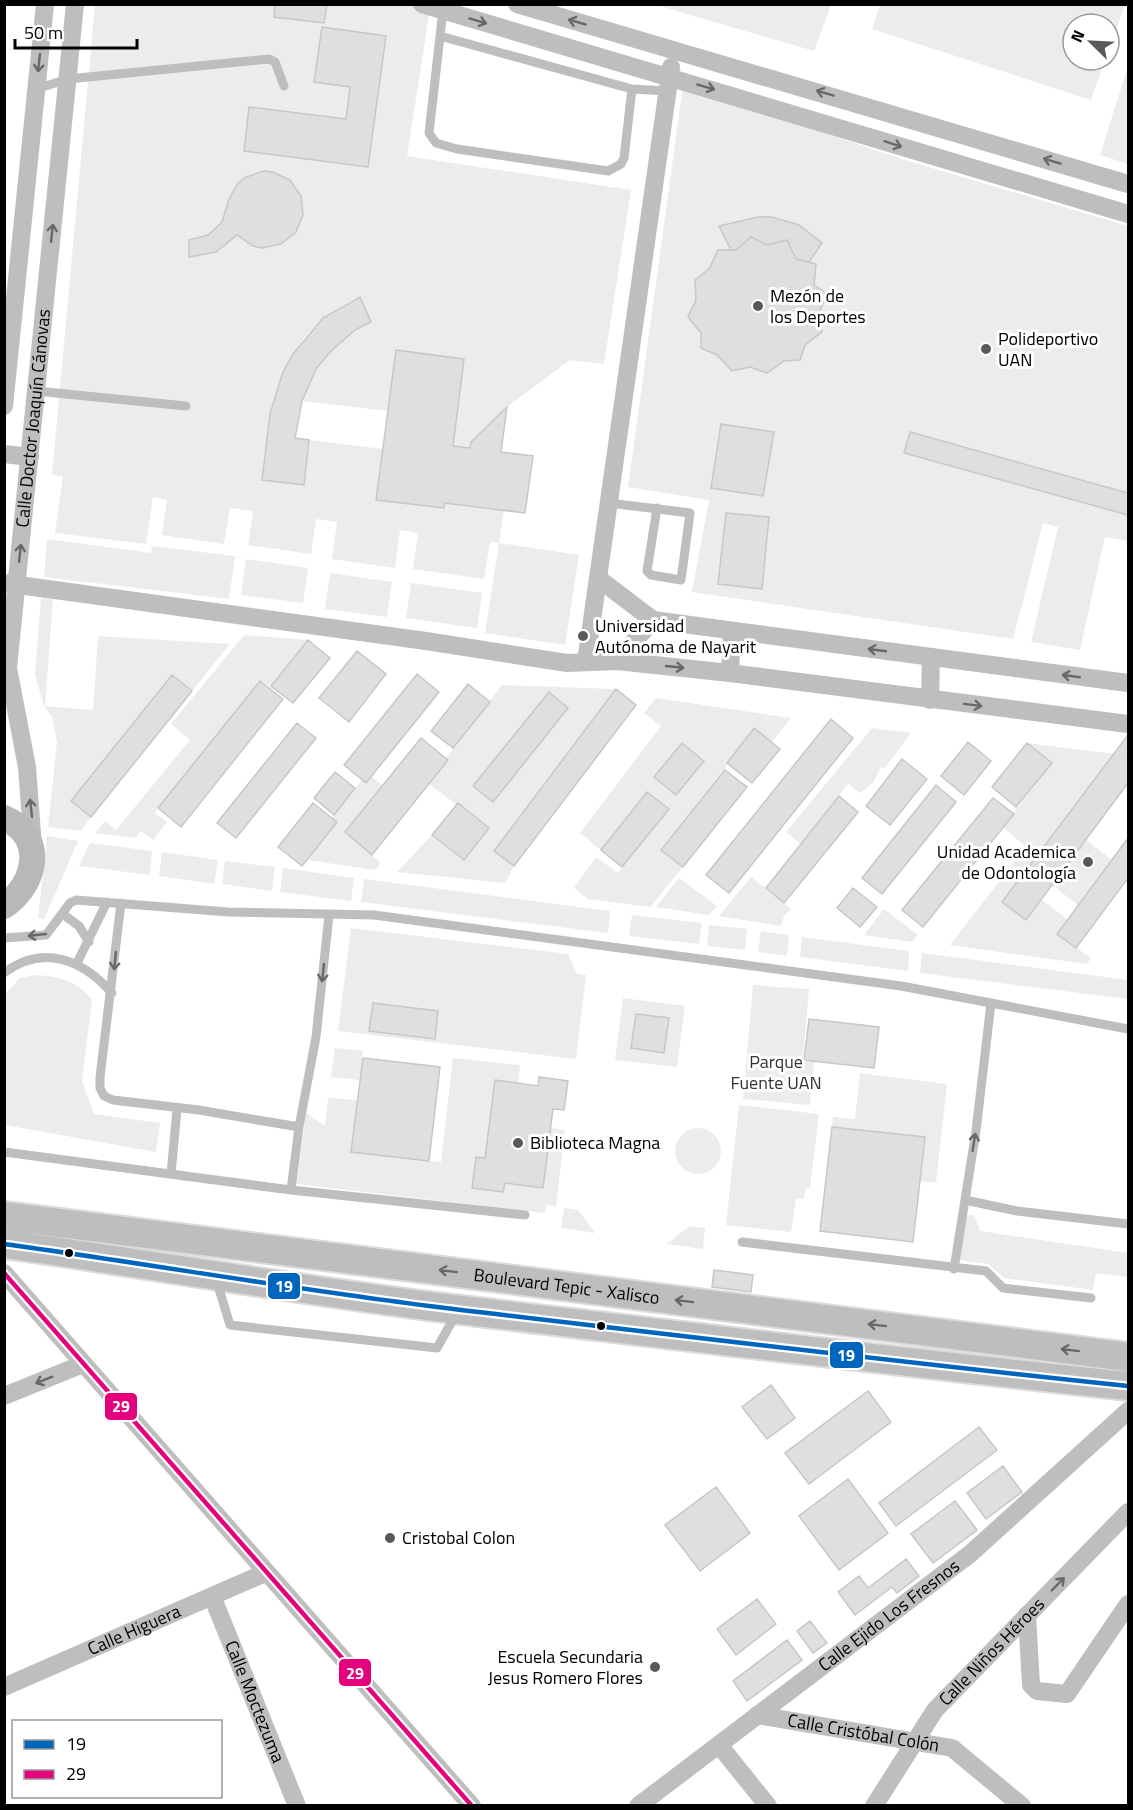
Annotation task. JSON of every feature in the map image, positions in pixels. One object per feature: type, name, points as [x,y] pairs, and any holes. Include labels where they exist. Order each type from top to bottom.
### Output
[{"type":"main road","points":[[4,818],[20,828],[27,840],[32,866],[28,883],[11,902],[4,922]]},
{"type":"main road","name":"Boulevard Tepic - Xalisco","points":[[4,1216],[1128,1357]]},
{"type":"main road","name":"Boulevard Tepic - Xalisco","points":[[4,1244],[459,1310],[608,1325],[827,1354],[1128,1386]]},
{"type":"street","name":"Calle Doctor Joaquín Cánovas","points":[[4,406],[45,4]]},
{"type":"street","name":"Calle Doctor Joaquín Cánovas","points":[[32,866],[34,837],[27,767],[8,668],[11,584],[30,457],[75,4]]},
{"type":"street","points":[[423,4],[444,8],[610,62],[668,84],[1128,214]]},
{"type":"street","points":[[517,4],[795,84],[1128,184]]},
{"type":"street","points":[[610,62],[616,34]]},
{"type":"street","points":[[586,662],[673,50]]},
{"type":"street","points":[[789,117],[795,84]]},
{"type":"street","points":[[939,159],[945,129]]},
{"type":"street","points":[[1086,202],[1094,174]]},
{"type":"street","points":[[20,258],[49,261]]},
{"type":"street","points":[[4,454],[30,457]]},
{"type":"street","points":[[599,579],[653,620],[1128,683]]},
{"type":"street","points":[[11,584],[426,641],[567,663],[617,661],[730,673],[1128,724]]},
{"type":"street","points":[[617,661],[653,620]]},
{"type":"street","points":[[730,673],[732,631]]},
{"type":"street","points":[[930,700],[931,657]]},
{"type":"street","points":[[4,1273],[265,1573],[472,1806]]},
{"type":"street","points":[[4,1396],[83,1364]]},
{"type":"street","name":"Calle Ejido Los Fresnos","points":[[638,1806],[970,1554],[1128,1411]]},
{"type":"street","name":"Calle Niños Héroes","points":[[873,1806],[915,1740],[942,1703],[1128,1512]]},
{"type":"street","name":"Calle Higuera","points":[[4,1687],[265,1573]]},
{"type":"street","name":"Calle Moctezuma","points":[[212,1596],[297,1806]]},
{"type":"street","points":[[1028,1615],[1031,1685],[1037,1691],[1067,1694],[1128,1604]]},
{"type":"street","name":"Calle Cristóbal Colón","points":[[758,1715],[952,1748],[1022,1806]]},
{"type":"street","points":[[719,1745],[768,1806]]},
{"type":"lane","points":[[444,8],[429,133],[436,143],[457,149],[608,171],[621,164],[624,158],[632,89]]},
{"type":"lane","points":[[440,36],[632,89],[668,84]]},
{"type":"lane","points":[[36,89],[68,79],[269,59],[275,63],[284,86]]},
{"type":"lane","points":[[36,392],[186,406]]},
{"type":"lane","points":[[609,503],[657,508],[690,513],[681,580],[651,575],[647,571],[657,508]]},
{"type":"lane","points":[[4,938],[46,935],[70,903],[76,900],[228,912],[374,915],[901,986],[1128,1029]]},
{"type":"lane","points":[[77,963],[108,902]]},
{"type":"lane","points":[[121,903],[100,1088],[104,1096],[113,1100],[150,1106],[199,1110],[299,1127]]},
{"type":"lane","points":[[63,915],[79,926],[89,942]]},
{"type":"lane","points":[[291,1190],[299,1127],[316,1037],[329,915]]},
{"type":"lane","points":[[4,973],[29,959],[48,957],[77,963],[101,981],[112,993]]},
{"type":"lane","points":[[954,1269],[991,1003]]},
{"type":"lane","points":[[171,1174],[177,1109]]},
{"type":"lane","points":[[4,1152],[291,1190],[525,1215]]},
{"type":"lane","points":[[965,1200],[1017,1211],[1128,1224]]},
{"type":"lane","points":[[742,1242],[986,1271],[1003,1288],[1091,1298]]},
{"type":"lane","points":[[215,1274],[230,1325],[437,1348],[459,1310]]},
{"type":"green space","points":[[416,4],[430,9],[407,156],[631,190],[604,364],[570,360],[507,407],[471,442],[470,448],[453,446],[464,359],[396,350],[388,411],[302,401],[313,376],[328,354],[347,336],[371,322],[359,297],[332,312],[311,330],[296,350],[284,373],[276,397],[265,450],[262,479],[303,485],[309,440],[383,449],[376,500],[444,508],[445,503],[504,511],[499,543],[490,542],[484,579],[413,569],[418,533],[400,530],[395,568],[332,559],[337,522],[316,519],[311,554],[248,545],[253,511],[230,508],[224,544],[162,535],[167,500],[153,497],[146,544],[55,533],[63,476],[52,475],[95,5]]},
{"type":"green space","points":[[664,4],[831,5],[814,51],[663,7]]},
{"type":"green space","points":[[880,4],[1125,5],[1121,16],[1121,12],[1061,12],[1061,72],[1101,72],[1091,100],[872,29]]},
{"type":"green space","points":[[1128,66],[1128,164],[1100,155]]},
{"type":"green space","points":[[683,86],[905,160],[1128,226],[1128,541],[1105,537],[1080,650],[1031,642],[1058,527],[1043,523],[1013,639],[692,592],[709,500],[628,487]]},
{"type":"green space","points":[[47,539],[151,553],[152,546],[235,556],[229,599],[44,577]]},
{"type":"green space","points":[[499,543],[579,555],[565,645],[485,633]]},
{"type":"green space","points":[[246,559],[308,568],[303,603],[241,595]]},
{"type":"green space","points":[[330,573],[392,582],[387,617],[325,609]]},
{"type":"green space","points":[[411,583],[482,593],[477,628],[406,618]]},
{"type":"green space","points":[[41,598],[53,599],[45,706],[93,710],[98,636],[230,644],[192,691],[173,676],[72,801],[91,817],[81,831],[48,827],[57,742],[52,717],[44,706],[35,674]]},
{"type":"green space","points":[[244,635],[308,640],[271,686],[260,681],[158,808],[155,813],[167,822],[153,840],[141,831],[136,838],[95,833],[105,821],[116,830],[190,740],[171,724]]},
{"type":"green space","points":[[502,685],[616,689],[494,850],[514,866],[505,883],[397,872],[432,835],[463,860],[489,829],[429,784]]},
{"type":"green space","points":[[656,698],[791,718],[772,742],[754,728],[727,763],[725,770],[661,850],[683,867],[650,907],[588,899],[574,888],[596,857],[618,873],[622,868],[580,833],[661,726],[644,713]]},
{"type":"green space","points":[[872,728],[911,733],[884,769],[881,767],[873,783],[860,793],[848,784],[801,844],[786,832]]},
{"type":"green space","points":[[1027,743],[1114,754],[1041,899],[1067,919],[1057,934],[1091,958],[1087,964],[950,945],[1026,847],[1003,827],[1052,763]]},
{"type":"green space","points":[[371,776],[382,785],[345,832],[381,863],[375,870],[307,860],[337,822],[332,818],[362,780]]},
{"type":"green space","points":[[47,836],[78,841],[44,919],[38,918]]},
{"type":"green space","points":[[1086,840],[1112,860],[1078,905],[1052,885]]},
{"type":"green space","points":[[90,843],[152,851],[150,875],[79,866]]},
{"type":"green space","points":[[162,852],[218,860],[214,884],[159,876]]},
{"type":"green space","points":[[225,861],[275,867],[272,891],[222,884]]},
{"type":"green space","points":[[283,868],[354,878],[351,901],[280,892]]},
{"type":"green space","points":[[751,877],[791,909],[784,916],[781,926],[719,916]]},
{"type":"green space","points":[[679,878],[717,906],[709,915],[656,907]]},
{"type":"green space","points":[[364,879],[610,911],[608,933],[361,902]]},
{"type":"green space","points":[[884,909],[918,935],[912,942],[864,935]]},
{"type":"green space","points":[[632,915],[702,923],[699,944],[629,936]]},
{"type":"green space","points":[[709,925],[747,929],[745,950],[707,946]]},
{"type":"green space","points":[[351,928],[568,954],[577,974],[586,975],[576,1059],[338,1031]]},
{"type":"green space","points":[[761,931],[789,935],[787,956],[758,952]]},
{"type":"green space","points":[[802,937],[909,951],[908,971],[800,957]]},
{"type":"green space","points":[[922,953],[1128,980],[1128,999],[920,973]]},
{"type":"green space","points":[[34,975],[66,980],[80,988],[92,1000],[82,1081],[94,1114],[160,1123],[156,1152],[5,1125],[5,994],[20,978]]},
{"type":"green space","name":"Parque Fuente UAN","points":[[753,985],[809,989],[803,1061],[814,1062],[810,1105],[743,1099]]},
{"type":"green space","points":[[623,998],[685,1006],[677,1067],[615,1060]]},
{"type":"green space","points":[[335,1048],[363,1051],[360,1080],[331,1077]]},
{"type":"green space","points":[[453,1058],[520,1065],[518,1083],[485,1158],[476,1157],[472,1188],[503,1192],[505,1183],[543,1188],[551,1128],[565,1130],[556,1206],[546,1205],[545,1213],[297,1184],[306,1113],[325,1126],[328,1098],[358,1100],[352,1152],[441,1162]]},
{"type":"green space","points":[[860,1073],[947,1084],[936,1183],[920,1181],[925,1137],[832,1127],[833,1117],[855,1119]]},
{"type":"green space","points":[[739,1105],[819,1114],[810,1188],[806,1188],[804,1199],[796,1199],[791,1232],[726,1225]]},
{"type":"green space","points":[[698,1128],[714,1135],[721,1151],[714,1167],[698,1174],[682,1167],[675,1151],[682,1135]]},
{"type":"green space","points":[[564,1208],[578,1210],[595,1233],[561,1228]]},
{"type":"green space","points":[[969,1215],[974,1215],[980,1231],[1128,1253],[1128,1277],[1096,1273],[1093,1290],[1004,1278],[988,1264],[958,1260],[964,1221]]},
{"type":"green space","points":[[690,1226],[705,1228],[703,1249],[666,1244]]},
{"type":"building","points":[[275,4],[327,4],[324,23],[274,17]]},
{"type":"building","points":[[322,27],[386,36],[368,167],[244,151],[249,107],[346,119],[350,87],[314,82]]},
{"type":"building","points":[[264,171],[273,172],[290,180],[301,196],[303,215],[296,232],[281,244],[262,248],[253,246],[237,235],[216,252],[189,257],[189,240],[208,235],[222,222],[229,199],[238,183],[246,177]]},
{"type":"building","points":[[758,217],[772,217],[799,225],[822,243],[809,262],[796,259],[787,240],[767,245],[751,237],[736,250],[731,250],[719,226]]},
{"type":"building","name":"Mezón de los Deportes","points":[[751,237],[767,245],[787,240],[796,259],[816,264],[814,285],[827,294],[819,313],[822,332],[805,345],[800,360],[784,361],[767,373],[750,367],[732,371],[717,355],[701,348],[701,333],[688,317],[696,300],[695,280],[709,269],[718,250],[736,250]]},
{"type":"building","points":[[360,297],[371,322],[355,330],[329,353],[316,369],[302,401],[295,438],[309,440],[304,485],[262,480],[270,414],[283,372],[293,354],[323,318]]},
{"type":"building","points":[[396,350],[464,359],[453,446],[470,448],[471,442],[507,407],[501,452],[533,456],[525,513],[445,503],[444,508],[376,500]]},
{"type":"building","points":[[721,424],[774,432],[763,496],[711,488]]},
{"type":"building","points":[[910,432],[1128,493],[1128,515],[904,453]]},
{"type":"building","points":[[726,513],[769,517],[762,589],[718,584]]},
{"type":"building","points":[[308,640],[330,658],[293,703],[271,686]]},
{"type":"building","points":[[357,651],[386,674],[349,722],[319,698]]},
{"type":"building","points":[[417,674],[439,692],[366,783],[344,765]]},
{"type":"building","points":[[172,675],[192,691],[91,817],[71,801]]},
{"type":"building","points":[[260,681],[283,699],[181,827],[158,808]]},
{"type":"building","points":[[468,684],[490,702],[453,748],[431,731]]},
{"type":"building","points":[[616,689],[636,705],[514,866],[494,851]]},
{"type":"building","points":[[549,692],[568,708],[493,802],[473,786]]},
{"type":"building","points":[[831,719],[853,738],[729,893],[706,875]]},
{"type":"building","points":[[297,723],[316,738],[236,838],[217,823]]},
{"type":"building","points":[[754,728],[780,749],[752,783],[727,763]]},
{"type":"building","points":[[1128,735],[1128,783],[1026,920],[1002,902]]},
{"type":"building","points":[[421,738],[448,760],[372,855],[345,832]]},
{"type":"building","points":[[968,742],[991,761],[964,795],[941,776]]},
{"type":"building","points":[[682,743],[704,761],[676,795],[654,777]]},
{"type":"building","points":[[1027,743],[1052,763],[1016,807],[992,787]]},
{"type":"building","points":[[902,759],[927,779],[890,825],[866,806]]},
{"type":"building","points":[[725,770],[747,787],[683,867],[661,850]]},
{"type":"building","points":[[335,772],[355,788],[334,815],[314,798]]},
{"type":"building","points":[[936,785],[956,802],[882,894],[862,878]]},
{"type":"building","points":[[647,792],[669,809],[622,867],[601,850]]},
{"type":"building","points":[[839,796],[858,812],[784,903],[766,888]]},
{"type":"building","points":[[993,798],[1014,814],[923,927],[902,910]]},
{"type":"building","points":[[313,803],[337,822],[302,866],[278,847]]},
{"type":"building","points":[[458,803],[489,828],[464,860],[432,835]]},
{"type":"building","points":[[1128,838],[1128,878],[1076,948],[1057,934]]},
{"type":"building","points":[[853,888],[877,907],[860,927],[837,908]]},
{"type":"building","points":[[373,1003],[438,1011],[435,1039],[369,1031]]},
{"type":"building","points":[[636,1014],[669,1018],[664,1053],[631,1048]]},
{"type":"building","points":[[809,1019],[879,1027],[874,1068],[804,1060]]},
{"type":"building","points":[[363,1058],[440,1067],[429,1161],[351,1152]]},
{"type":"building","name":"Biblioteca Magna","points":[[539,1077],[568,1081],[564,1110],[553,1109],[543,1188],[505,1183],[503,1192],[472,1188],[476,1157],[485,1158],[495,1080],[538,1086]]},
{"type":"building","points":[[832,1127],[925,1137],[913,1242],[820,1231]]},
{"type":"building","points":[[714,1270],[753,1275],[751,1292],[712,1287]]},
{"type":"building","points":[[771,1385],[795,1418],[767,1439],[742,1407]]},
{"type":"building","points":[[868,1391],[891,1422],[809,1484],[785,1453]]},
{"type":"building","points":[[979,1427],[997,1450],[896,1526],[879,1503]]},
{"type":"building","points":[[1003,1466],[1022,1492],[986,1519],[967,1493]]},
{"type":"building","points":[[848,1479],[888,1533],[839,1570],[799,1516]]},
{"type":"building","points":[[716,1487],[750,1533],[700,1571],[665,1525]]},
{"type":"building","points":[[955,1501],[977,1530],[933,1563],[911,1534]]},
{"type":"building","points":[[906,1559],[919,1576],[897,1593],[892,1587],[855,1615],[838,1592],[859,1576],[868,1588]]},
{"type":"building","points":[[757,1599],[776,1624],[736,1655],[717,1629]]},
{"type":"building","points":[[810,1621],[827,1643],[813,1653],[797,1631]]},
{"type":"building","points":[[787,1640],[802,1660],[747,1701],[733,1681]]},
{"type":"transit line","name":"19","points":[[4,1244],[404,1303],[1128,1386]]},
{"type":"transit line","name":"29","points":[[4,1273],[472,1806]]},
{"type":"place","name":"Mezón de los Deportes","points":[[758,306]]},
{"type":"place","name":"Polideportivo UAN","points":[[986,349]]},
{"type":"place","name":"Universidad Autónoma de Nayarit","points":[[583,636]]},
{"type":"place","name":"Unidad Academica de Odontología","points":[[1088,862]]},
{"type":"place","name":"Biblioteca Magna","points":[[518,1143]]},
{"type":"place","name":"Cristobal Colon","points":[[390,1538]]},
{"type":"place","name":"Escuela Secundaria Jesus Romero Flores","points":[[655,1667]]}]
